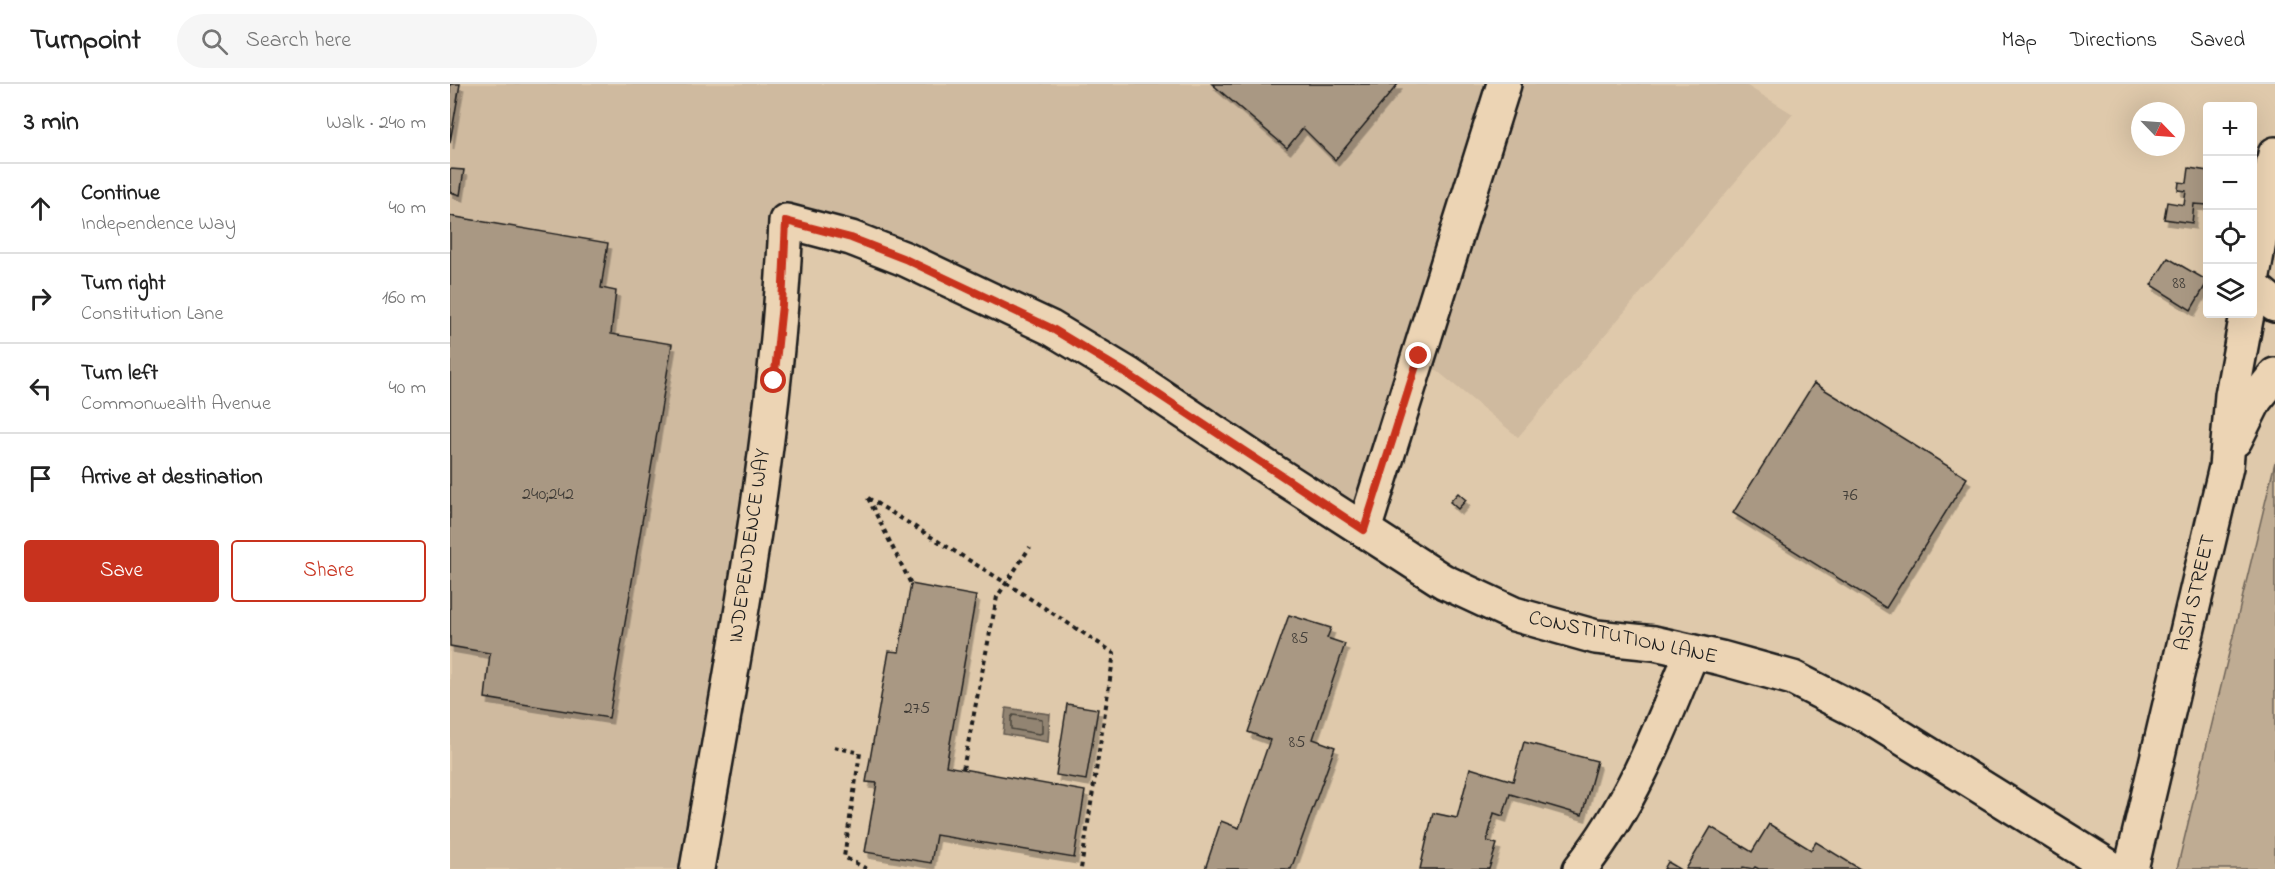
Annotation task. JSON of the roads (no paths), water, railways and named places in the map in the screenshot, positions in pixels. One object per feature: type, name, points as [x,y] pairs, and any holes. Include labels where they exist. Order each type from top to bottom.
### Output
[{"type":"street","points":[[1364,530],[1504,84]]},
{"type":"street","points":[[2256,264],[2275,154]]},
{"type":"street","name":"CONSTITUTION LANE","points":[[786,221],[851,238],[905,259],[1051,328],[1129,375],[1443,581],[1514,614],[1596,637],[1654,643],[1792,678],[1869,717],[2113,869]]},
{"type":"street","name":"INDEPENDENCE WAY","points":[[697,869],[750,564],[782,305],[786,221]]},
{"type":"street","points":[[2257,289],[2275,305]]},
{"type":"street","name":"ASH STREET","points":[[2131,869],[2226,467],[2232,395],[2246,318]]},
{"type":"street","points":[[2226,467],[2248,412],[2275,375]]},
{"type":"street","points":[[1580,869],[1630,795],[1650,756],[1692,652]]},
{"type":"water","points":[[1006,708],[1050,714],[1048,742],[1003,734]]}]
